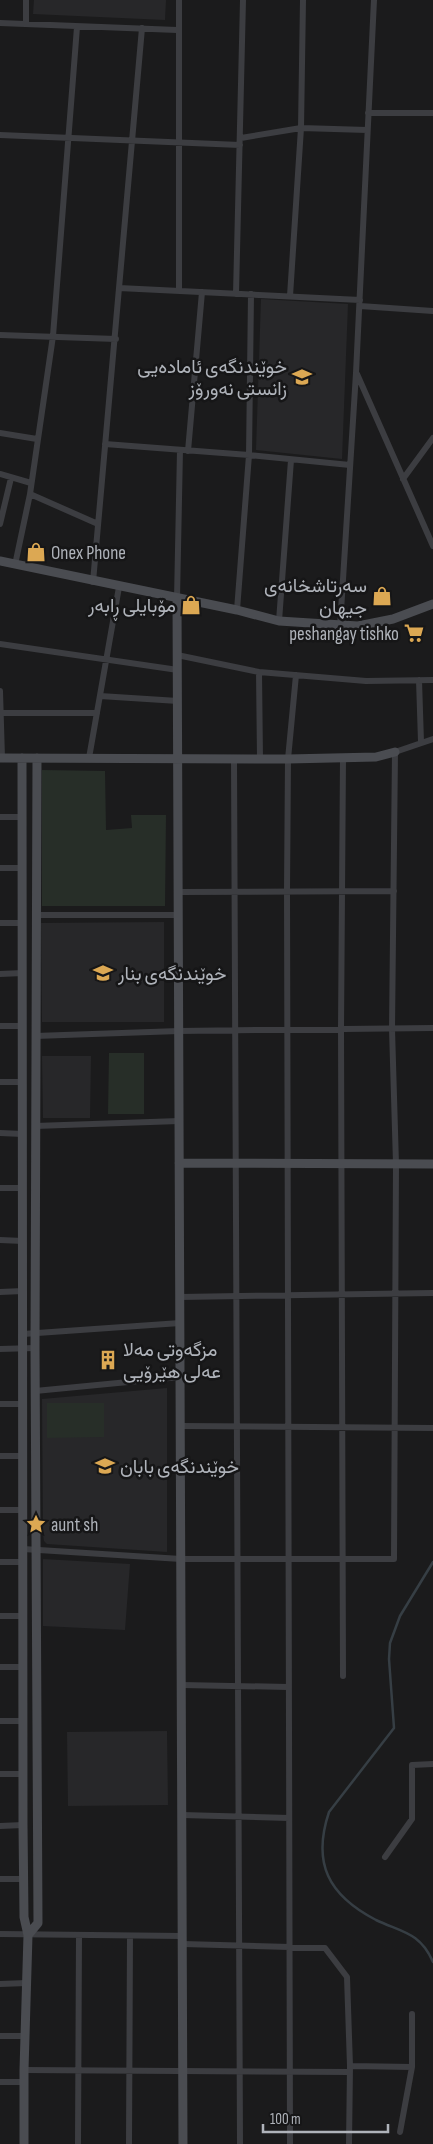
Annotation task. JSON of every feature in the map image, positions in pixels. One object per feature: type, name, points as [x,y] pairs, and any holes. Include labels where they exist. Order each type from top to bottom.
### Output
[{"type":"street","points":[[26,0],[26,24]]},
{"type":"street","points":[[179,0],[177,30],[179,291]]},
{"type":"street","points":[[236,294],[243,0]]},
{"type":"street","points":[[290,296],[301,128],[304,0]]},
{"type":"street","points":[[340,627],[360,303],[374,0]]},
{"type":"street","points":[[0,23],[177,30]]},
{"type":"street","points":[[16,565],[30,494],[53,336],[77,26]]},
{"type":"street","points":[[93,582],[116,339],[142,28]]},
{"type":"street","points":[[368,113],[433,113]]},
{"type":"street","points":[[0,135],[178,143],[240,141],[301,128],[367,130]]},
{"type":"street","points":[[119,288],[290,296],[433,311]]},
{"type":"street","points":[[188,451],[202,292]]},
{"type":"street","points":[[237,610],[249,454],[251,294]]},
{"type":"street","points":[[0,335],[116,339]]},
{"type":"street","points":[[356,373],[433,546]]},
{"type":"street","points":[[0,432],[37,439]]},
{"type":"street","points":[[403,478],[433,438]]},
{"type":"street","points":[[105,444],[249,454],[350,465]]},
{"type":"street","points":[[180,450],[177,655],[183,2144]]},
{"type":"street","points":[[279,621],[291,460]]},
{"type":"street","points":[[0,474],[31,483]]},
{"type":"street","points":[[0,524],[12,478]]},
{"type":"street","points":[[30,494],[98,524]]},
{"type":"street","points":[[0,562],[119,588],[237,610],[279,621],[340,627],[385,621],[433,604]]},
{"type":"street","points":[[89,758],[119,588]]},
{"type":"street","points":[[0,644],[178,670]]},
{"type":"street","points":[[177,655],[259,672],[366,681],[433,680]]},
{"type":"street","points":[[259,672],[260,759]]},
{"type":"street","points":[[290,2144],[287,891],[288,760],[296,675]]},
{"type":"street","points":[[419,680],[421,742]]},
{"type":"street","points":[[0,691],[1,758],[288,760],[376,757],[433,738]]},
{"type":"street","points":[[100,696],[178,701]]},
{"type":"street","points":[[0,712],[98,713]]},
{"type":"street","points":[[23,1549],[181,1559],[394,1559],[396,1164],[392,1029],[394,752]]},
{"type":"street","points":[[22,758],[23,1825],[24,1918],[28,1935],[24,2144]]},
{"type":"street","points":[[28,1935],[38,1923],[35,1391],[36,758]]},
{"type":"street","points":[[343,758],[341,1029],[344,1676]]},
{"type":"street","points":[[234,760],[240,2144]]},
{"type":"street","points":[[0,817],[22,817]]},
{"type":"street","points":[[0,868],[22,868]]},
{"type":"street","points":[[178,892],[394,891]]},
{"type":"street","points":[[35,915],[178,915]]},
{"type":"street","points":[[0,923],[23,923]]},
{"type":"street","points":[[0,974],[23,973]]},
{"type":"street","points":[[0,1026],[23,1026]]},
{"type":"street","points":[[35,1036],[179,1031],[235,1032],[433,1028]]},
{"type":"street","points":[[0,1082],[23,1082]]},
{"type":"street","points":[[35,1126],[179,1121]]},
{"type":"street","points":[[0,1134],[23,1134]]},
{"type":"street","points":[[179,1163],[433,1164]]},
{"type":"street","points":[[0,1188],[23,1188]]},
{"type":"street","points":[[0,1240],[23,1240]]},
{"type":"street","points":[[23,1266],[35,1266]]},
{"type":"street","points":[[0,1292],[23,1292]]},
{"type":"street","points":[[180,1297],[433,1293]]},
{"type":"street","points":[[23,1334],[180,1323]]},
{"type":"street","points":[[0,1349],[35,1348]]},
{"type":"street","points":[[35,1391],[180,1377]]},
{"type":"street","points":[[0,1404],[23,1404]]},
{"type":"street","points":[[180,1426],[433,1428]]},
{"type":"street","points":[[0,1456],[23,1456]]},
{"type":"street","points":[[0,1510],[23,1510]]},
{"type":"street","points":[[0,1562],[23,1562]]},
{"type":"street","points":[[0,1616],[24,1616]]},
{"type":"street","points":[[0,1667],[23,1667]]},
{"type":"street","points":[[182,1685],[288,1686]]},
{"type":"street","points":[[0,1721],[24,1721]]},
{"type":"street","points":[[385,1857],[412,1819],[412,1766],[433,1764]]},
{"type":"street","points":[[0,1774],[23,1774]]},
{"type":"street","points":[[182,1815],[289,1818]]},
{"type":"street","points":[[0,1826],[23,1825]]},
{"type":"street","points":[[0,1879],[24,1879]]},
{"type":"street","points":[[0,1934],[130,1936],[239,1945],[325,1948],[347,1977],[350,2069],[349,2144]]},
{"type":"street","points":[[78,2144],[79,1935]]},
{"type":"street","points":[[129,2144],[130,1936]]},
{"type":"street","points":[[0,1984],[27,1983]]},
{"type":"street","points":[[400,2132],[412,2067],[412,2014]]},
{"type":"street","points":[[0,2036],[25,2036]]},
{"type":"street","points":[[24,2070],[290,2071],[412,2067]]},
{"type":"street","points":[[0,2082],[24,2082]]},
{"type":"shaded area","points":[[34,0],[166,0],[165,20],[33,14]]},
{"type":"shaded area","name":"خوێندنگەی ئامادەیی زانستی نەورۆز","points":[[261,299],[348,304],[342,459],[256,450]]},
{"type":"shaded area","points":[[42,770],[105,771],[106,830],[132,828],[131,815],[166,815],[165,906],[42,906]]},
{"type":"shaded area","name":"خوێندنگەی بنار","points":[[164,922],[164,1022],[42,1022],[41,923]]},
{"type":"shaded area","points":[[109,1053],[144,1053],[144,1114],[108,1114]]},
{"type":"shaded area","points":[[42,1056],[91,1056],[90,1118],[43,1118]]},
{"type":"shaded area","name":"خوێندنگەی بابان","points":[[167,1388],[167,1552],[47,1544],[44,1541],[43,1534],[42,1399]]},
{"type":"shaded area","points":[[47,1403],[104,1403],[104,1437],[47,1438]]},
{"type":"shaded area","points":[[43,1559],[130,1564],[125,1630],[43,1626]]},
{"type":"shaded area","points":[[167,1731],[168,1805],[68,1806],[67,1732]]},
{"type":"waterway","points":[[433,1562],[400,1616],[390,1643],[389,1659],[394,1728],[329,1812],[322,1847],[328,1876],[346,1900],[376,1920],[409,1934],[422,1944],[433,1962]]},
{"type":"place","name":"خوێندنگەی ئامادەیی زانستی نەورۆز","points":[[302,377]]},
{"type":"place","name":"Onex Phone","points":[[36,552]]},
{"type":"place","name":"سەرتاشخانەی جیهان","points":[[382,596]]},
{"type":"place","name":"مۆبایلی ڕابەر","points":[[191,605]]},
{"type":"place","name":"peshangay tishko","points":[[414,633]]},
{"type":"place","name":"خوێندنگەی بنار","points":[[103,973]]},
{"type":"place","name":"مزگەوتی مەلا عەلی هێرۆیی","points":[[108,1360]]},
{"type":"place","name":"خوێندنگەی بابان","points":[[105,1466]]},
{"type":"place","name":"aunt sh","points":[[36,1524]]}]
